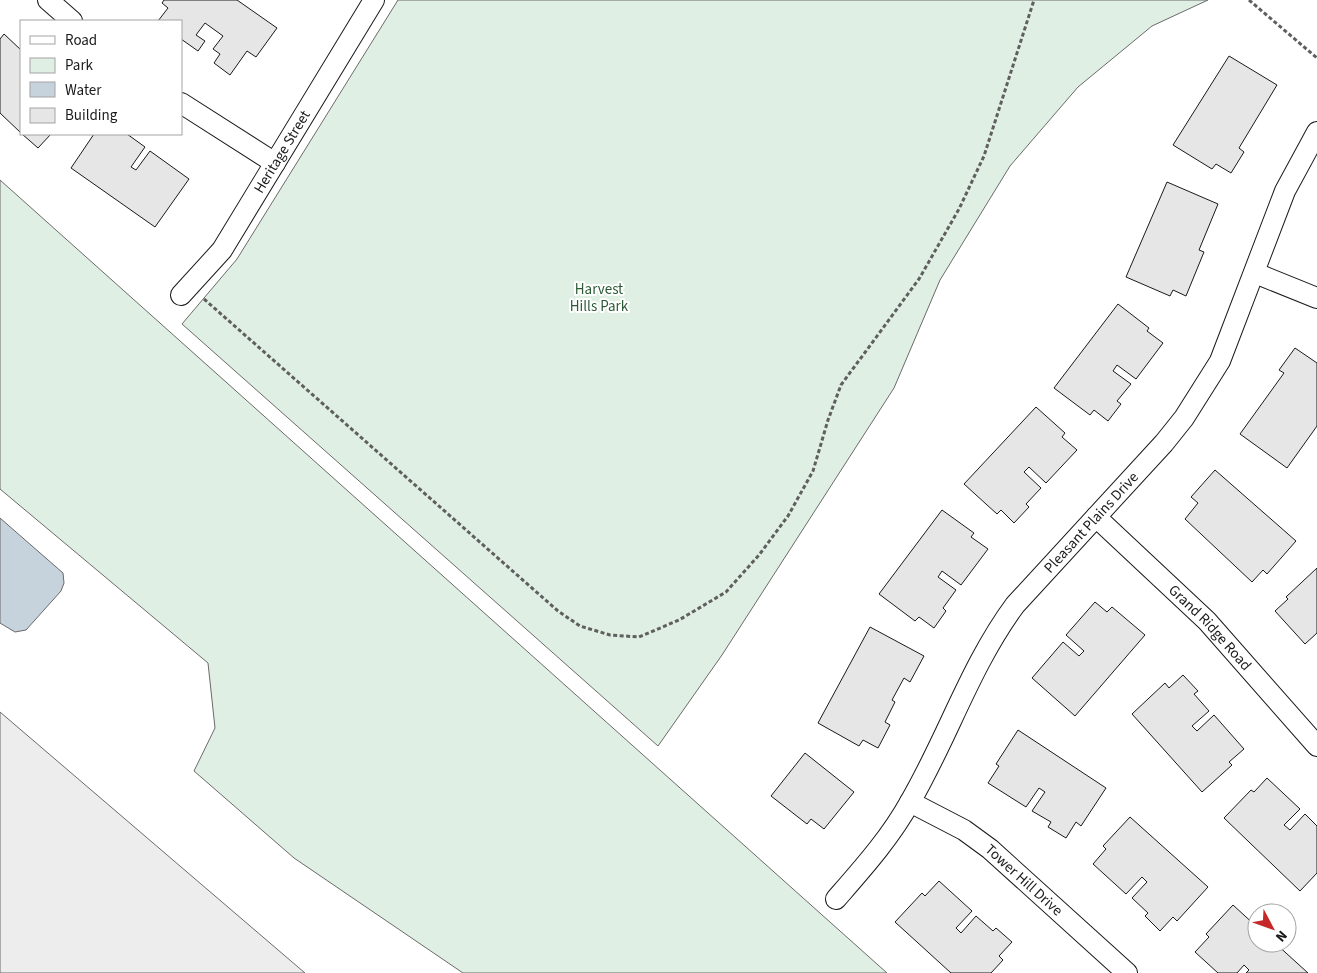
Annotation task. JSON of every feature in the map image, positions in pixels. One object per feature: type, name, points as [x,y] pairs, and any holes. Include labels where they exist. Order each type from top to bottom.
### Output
[{"type":"street","points":[[48,0],[71,20]]},
{"type":"street","name":"Heritage Street","points":[[185,290],[222,250],[374,0]]},
{"type":"street","points":[[182,104],[275,163]]},
{"type":"street","name":"Pleasant Plains Drive","points":[[836,899],[872,858],[910,802],[976,665],[998,627],[1015,604],[1164,443],[1196,400],[1227,345],[1285,191],[1317,132]]},
{"type":"street","points":[[1255,273],[1317,298]]},
{"type":"street","name":"Grand Ridge Road","points":[[1096,516],[1207,621],[1317,746]]},
{"type":"street","name":"Tower Hill Drive","points":[[910,802],[964,830],[990,849],[1127,973]]},
{"type":"path","points":[[185,290],[218,314],[558,611],[580,626],[610,635],[639,637],[680,620],[726,592],[759,556],[788,516],[813,471],[841,384],[919,279],[959,209],[984,156],[1034,0]]},
{"type":"path","points":[[1249,0],[1317,58]]},
{"type":"green space","name":"Harvest Hills Park","points":[[398,0],[1208,0],[1152,26],[1078,87],[1010,166],[940,280],[894,388],[722,655],[658,746],[182,324],[237,259]]},
{"type":"green space","points":[[0,180],[887,973],[463,973],[294,858],[194,771],[215,728],[208,663],[0,489]]},
{"type":"shaded area","points":[[0,712],[305,973],[0,973]]},
{"type":"water","points":[[0,518],[63,573],[64,583],[61,591],[26,630],[15,632],[0,623]]},
{"type":"building","points":[[164,0],[237,0],[277,28],[256,57],[247,51],[230,75],[214,63],[220,54],[213,49],[223,36],[205,23],[196,35],[205,41],[198,51],[182,40],[182,20],[159,20],[168,8],[162,3]]},
{"type":"building","points":[[4,34],[20,49],[20,132],[0,113],[0,39]]},
{"type":"building","points":[[1229,56],[1277,85],[1239,148],[1244,152],[1231,173],[1216,164],[1212,169],[1173,145]]},
{"type":"building","points":[[23,135],[50,135],[38,148]]},
{"type":"building","points":[[93,135],[128,135],[145,147],[131,167],[136,170],[150,151],[189,179],[155,227],[71,168]]},
{"type":"building","points":[[1167,182],[1218,204],[1199,250],[1204,252],[1186,296],[1173,290],[1170,296],[1126,277]]},
{"type":"building","points":[[1118,304],[1149,328],[1147,331],[1163,343],[1136,379],[1117,365],[1113,371],[1131,384],[1117,401],[1121,404],[1108,421],[1094,410],[1090,415],[1054,388]]},
{"type":"building","points":[[1295,348],[1317,363],[1317,426],[1287,468],[1240,434],[1284,373],[1279,370]]},
{"type":"building","points":[[1036,407],[1065,433],[1062,437],[1077,450],[1046,483],[1029,467],[1024,472],[1041,488],[1026,504],[1029,507],[1014,523],[1001,510],[997,514],[964,484]]},
{"type":"building","points":[[1215,470],[1296,541],[1267,574],[1263,570],[1252,582],[1185,519],[1198,503],[1191,497]]},
{"type":"building","points":[[942,510],[974,533],[971,537],[988,549],[961,585],[942,571],[938,577],[956,590],[943,608],[946,611],[934,628],[919,617],[915,621],[879,594]]},
{"type":"building","points":[[1317,568],[1317,633],[1305,644],[1275,611],[1288,599],[1286,597]]},
{"type":"building","points":[[1095,602],[1107,612],[1112,607],[1145,635],[1075,716],[1032,678],[1063,642],[1079,656],[1084,651],[1066,635]]},
{"type":"building","points":[[870,627],[924,656],[910,682],[904,678],[892,700],[895,702],[885,722],[890,725],[878,748],[863,740],[859,746],[818,723]]},
{"type":"building","points":[[1183,675],[1198,691],[1194,694],[1209,711],[1192,726],[1197,731],[1214,715],[1244,749],[1229,762],[1232,765],[1202,792],[1132,714],[1165,683],[1169,688]]},
{"type":"building","points":[[1018,730],[1106,788],[1081,826],[1076,822],[1066,838],[1048,827],[1051,822],[1032,811],[1045,792],[1039,788],[1026,807],[988,783],[999,766],[996,764]]},
{"type":"building","points":[[805,753],[854,792],[824,829],[811,819],[807,824],[771,796]]},
{"type":"building","points":[[1267,778],[1300,809],[1284,825],[1290,830],[1305,814],[1317,826],[1317,873],[1300,891],[1224,818],[1251,790],[1254,792]]},
{"type":"building","points":[[1130,817],[1208,887],[1177,921],[1173,917],[1160,931],[1145,916],[1148,913],[1132,898],[1147,882],[1142,877],[1126,894],[1093,864],[1106,849],[1103,846]]},
{"type":"building","points":[[939,881],[972,911],[956,928],[961,933],[976,916],[993,931],[996,928],[1012,942],[999,956],[1003,960],[991,973],[951,973],[895,922],[922,893],[925,896]]},
{"type":"building","points":[[1233,905],[1247,918],[1247,953],[1286,953],[1308,973],[1246,973],[1249,970],[1244,965],[1237,973],[1218,973],[1195,952],[1209,937],[1206,934]]}]
